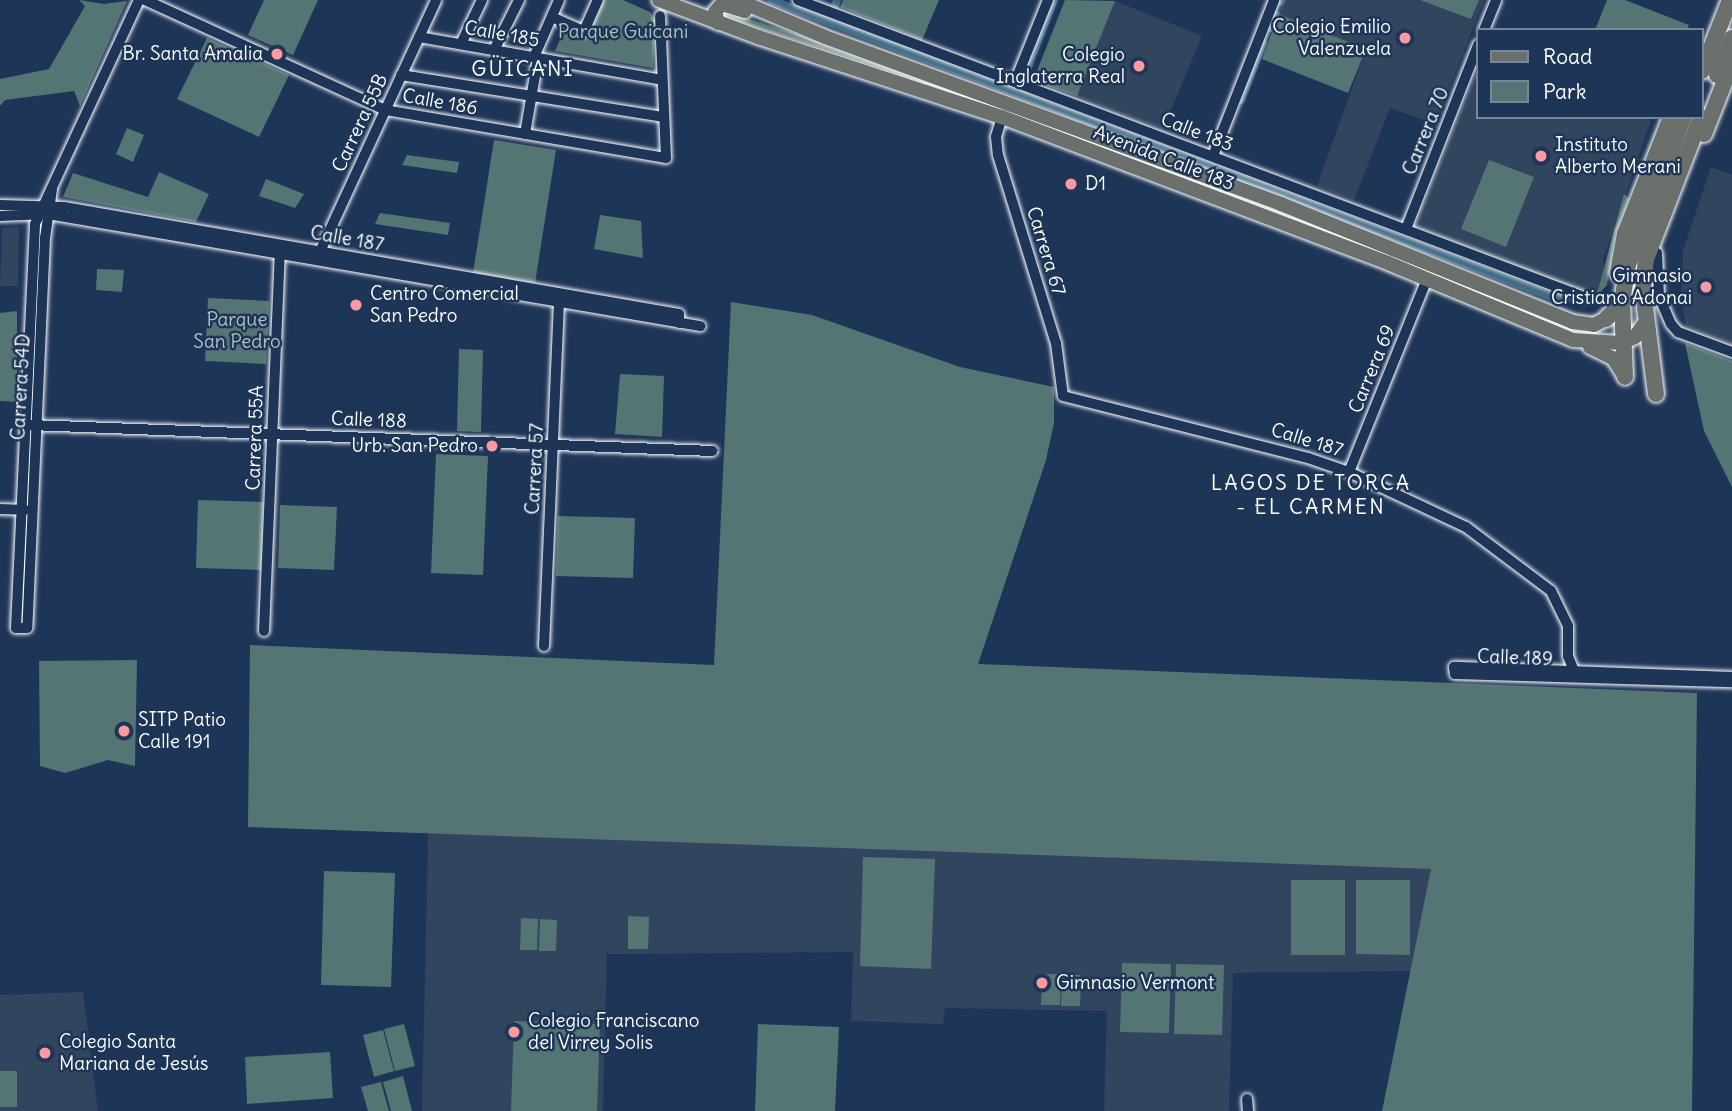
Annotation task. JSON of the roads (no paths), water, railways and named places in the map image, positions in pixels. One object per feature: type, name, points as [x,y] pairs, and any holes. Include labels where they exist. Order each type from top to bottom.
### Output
[{"type":"highway","points":[[1704,38],[1720,0]]},
{"type":"highway","points":[[1704,66],[1730,0]]},
{"type":"highway","points":[[1704,107],[1732,37]]},
{"type":"highway","points":[[1646,322],[1657,253],[1732,63]]},
{"type":"highway","points":[[1625,377],[1622,343],[1613,312],[1625,233],[1670,119]]},
{"type":"highway","points":[[1613,312],[1683,119]]},
{"type":"highway","points":[[1656,394],[1646,322],[1646,259],[1699,119]]},
{"type":"main road","name":"Avenida Calle 183","points":[[659,0],[718,23],[1002,117],[1427,279],[1573,340],[1622,343]]},
{"type":"main road","points":[[677,0],[688,4],[696,0]]},
{"type":"main road","name":"Avenida Calle 183","points":[[737,0],[810,31],[1281,204],[1573,323],[1594,325],[1613,312]]},
{"type":"main road","points":[[718,23],[715,12],[726,3],[770,22],[810,31]]},
{"type":"main road","points":[[1622,343],[1635,337],[1646,322]]},
{"type":"main road","points":[[1573,340],[1609,354],[1625,377]]},
{"type":"street","name":"Carrera 54D","points":[[21,628],[44,209],[139,0]]},
{"type":"street","name":"Calle 186","points":[[145,0],[385,110],[666,158],[663,117]]},
{"type":"street","name":"Carrera 55B","points":[[318,257],[436,0]]},
{"type":"street","points":[[461,44],[482,0]]},
{"type":"street","points":[[494,50],[519,0]]},
{"type":"street","points":[[525,134],[536,58],[559,0]]},
{"type":"street","points":[[552,16],[584,31],[598,0]]},
{"type":"street","name":"Calle 183","points":[[798,0],[827,5],[1015,82],[1584,297]]},
{"type":"street","points":[[1015,82],[1048,0]]},
{"type":"street","points":[[1213,156],[1274,0]]},
{"type":"street","points":[[1485,28],[1496,0]]},
{"type":"street","points":[[401,75],[663,117],[660,16]]},
{"type":"street","name":"Calle 185","points":[[419,37],[662,80]]},
{"type":"street","name":"Carrera 70","points":[[1406,229],[1476,50]]},
{"type":"street","name":"Carrera 67","points":[[1002,117],[996,137],[998,155],[1056,343],[1063,396]]},
{"type":"street","name":"Calle 187","points":[[0,205],[44,209],[559,298],[700,326]]},
{"type":"street","name":"Calle 187","points":[[0,216],[44,209]]},
{"type":"street","name":"Carrera 55A","points":[[264,631],[280,250]]},
{"type":"street","points":[[1657,253],[1659,296],[1671,324],[1678,332],[1732,352]]},
{"type":"street","name":"Carrera 69","points":[[1349,472],[1427,279]]},
{"type":"street","name":"Carrera 57","points":[[544,646],[559,298]]},
{"type":"street","name":"Calle 187","points":[[1063,396],[1176,422],[1349,472],[1466,527],[1540,580],[1565,616],[1568,656],[1574,671]]},
{"type":"street","name":"Calle 188","points":[[31,425],[713,451]]},
{"type":"street","points":[[0,509],[27,510]]},
{"type":"street","name":"Calle 189","points":[[1454,667],[1574,671],[1732,679],[1455,674],[1454,667]]},
{"type":"waterway","points":[[771,0],[1558,299]]},
{"type":"waterway","points":[[834,8],[837,0]]},
{"type":"waterway","points":[[1024,77],[1054,0]]},
{"type":"waterway","points":[[1270,28],[1276,14]]},
{"type":"waterway","points":[[1241,100],[1263,43]]},
{"type":"place","name":"Colegio Emilio Valenzuela","points":[[1405,38]]},
{"type":"place","name":"Br. Santa Amalia","points":[[277,54]]},
{"type":"place","name":"Colegio Inglaterra Real","points":[[1139,66]]},
{"type":"place","name":"Instituto Alberto Merani","points":[[1541,156]]},
{"type":"place","name":"D1","points":[[1071,184]]},
{"type":"place","name":"Gimnasio Cristiano Adonai","points":[[1706,287]]},
{"type":"place","name":"Centro Comercial San Pedro","points":[[356,305]]},
{"type":"place","name":"Urb. San Pedro","points":[[492,446]]},
{"type":"place","name":"SITP Patio Calle 191","points":[[124,731]]},
{"type":"place","name":"Gimnasio Vermont","points":[[1042,983]]},
{"type":"place","name":"Colegio Franciscano del Virrey Solis","points":[[514,1032]]},
{"type":"place","name":"Colegio Santa Mariana de Jesús","points":[[45,1053]]},
{"type":"district","name":"GÜICANI","points":[[523,69]]},
{"type":"district","name":"LAGOS DE TORCA - EL CARMEN","points":[[1311,495]]},
{"type":"park label","name":"Parque Guicani","points":[[623,32]]},
{"type":"park label","name":"Parque San Pedro","points":[[237,331]]}]
